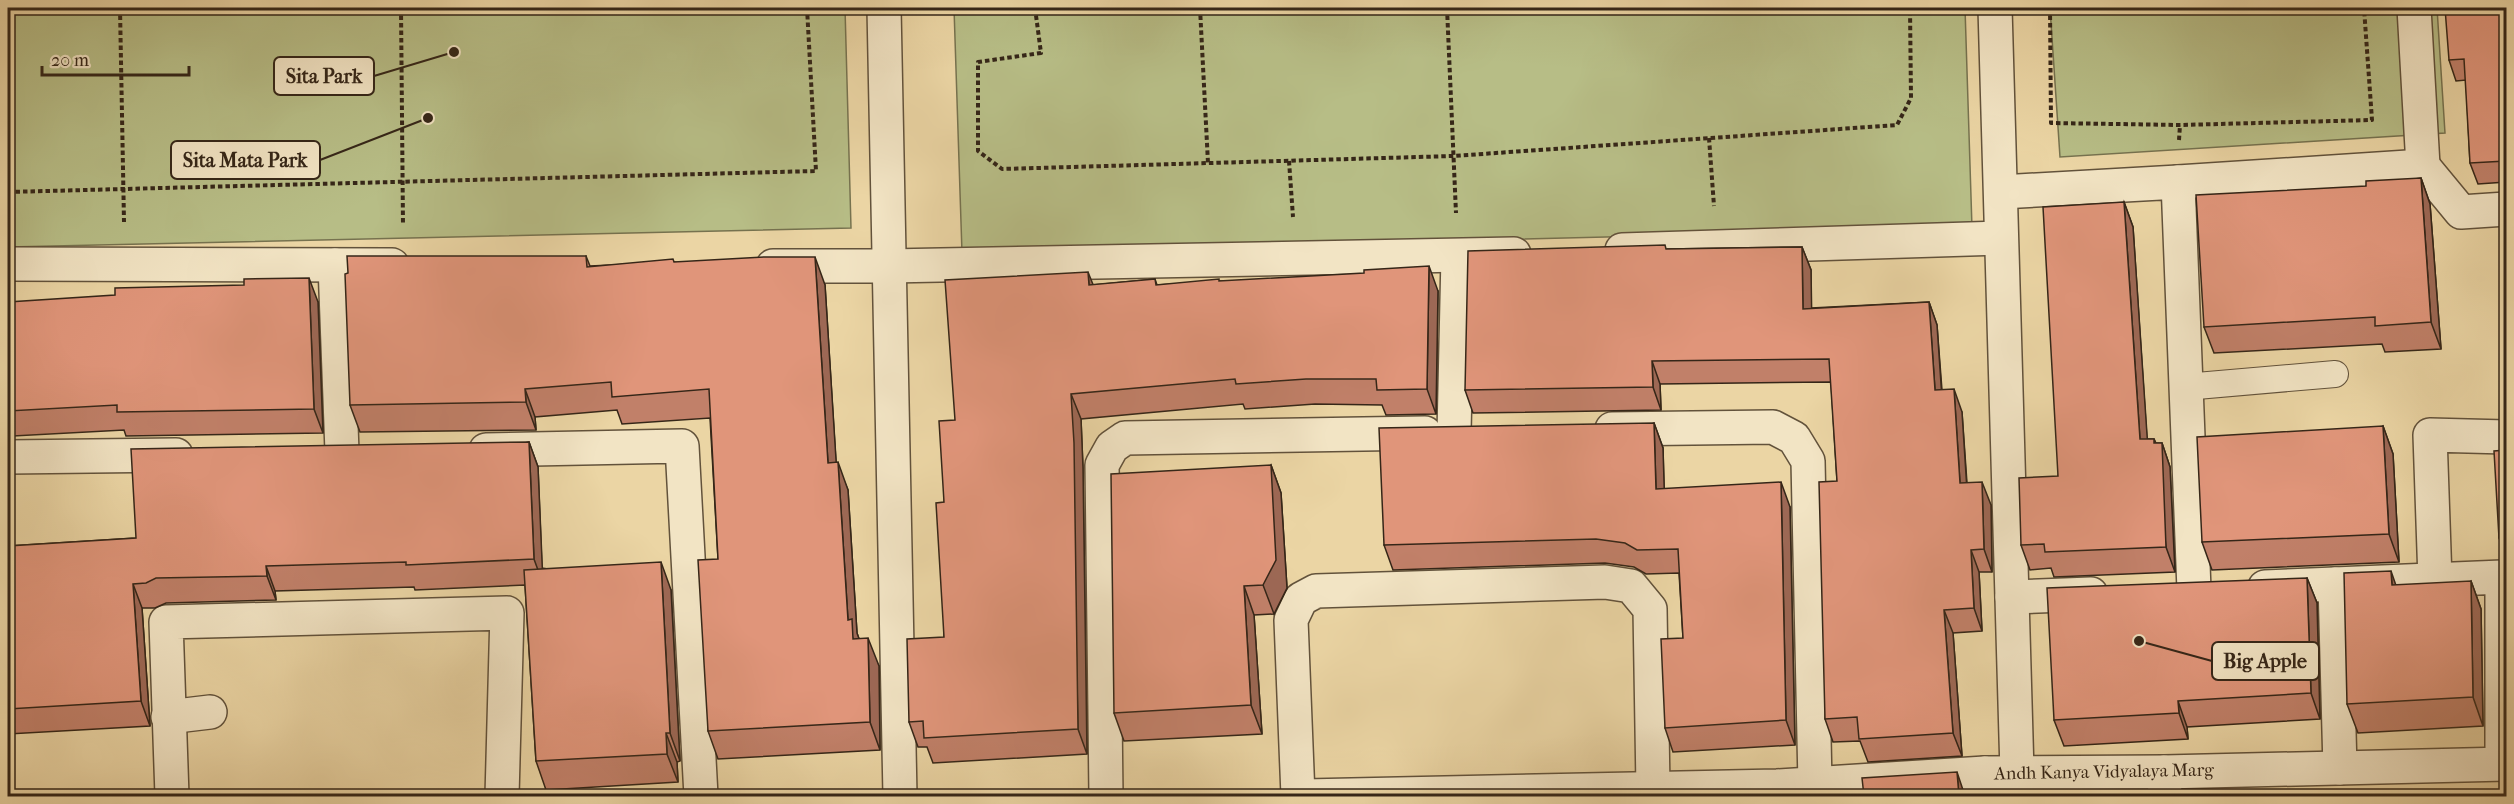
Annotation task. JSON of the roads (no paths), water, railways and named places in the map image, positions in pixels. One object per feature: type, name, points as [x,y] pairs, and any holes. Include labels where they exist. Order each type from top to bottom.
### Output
[{"type":"street","points":[[884,8],[900,796]]},
{"type":"street","points":[[1995,8],[2012,597],[1996,781]]},
{"type":"street","points":[[2414,8],[2423,166],[2461,212],[2506,209]]},
{"type":"street","points":[[2001,192],[2423,166]]},
{"type":"street","points":[[2178,182],[2194,590]]},
{"type":"street","points":[[1588,252],[2001,238]]},
{"type":"street","points":[[747,266],[889,266],[1541,253]]},
{"type":"street","points":[[1454,432],[1458,256]]},
{"type":"street","points":[[8,264],[415,265]]},
{"type":"street","points":[[334,265],[342,452]]},
{"type":"street","points":[[1584,430],[1773,427],[1794,438],[1808,461],[1815,784]]},
{"type":"street","points":[[1106,796],[1102,465],[1112,447],[1125,438],[1490,432]]},
{"type":"street","points":[[2435,580],[2430,435],[2506,437]]},
{"type":"street","points":[[459,450],[682,446],[701,796]]},
{"type":"street","points":[[306,453],[377,452]]},
{"type":"street","points":[[8,457],[211,454]]},
{"type":"street","points":[[2160,591],[2502,577],[2504,764]]},
{"type":"street","points":[[1298,796],[1291,620],[1301,599],[1316,591],[1605,582],[1631,586],[1650,609],[1653,788]]},
{"type":"street","points":[[2335,584],[2340,768]]},
{"type":"street","points":[[2012,597],[2126,592]]},
{"type":"street","points":[[172,796],[166,622],[507,613],[502,796]]},
{"type":"street","points":[[168,717],[210,712]]},
{"type":"street","name":"Andh Kanya Vidyalaya Marg","points":[[1305,796],[1606,793],[1653,788],[1777,791],[1815,784],[1996,781],[2164,784],[2340,768],[2504,764]]},
{"type":"lane","points":[[2186,387],[2336,374]]},
{"type":"place","name":"Sita Park","points":[[454,52]]},
{"type":"place","name":"Sita Mata Park","points":[[428,118]]},
{"type":"place","name":"Big Apple","points":[[2139,641]]}]
